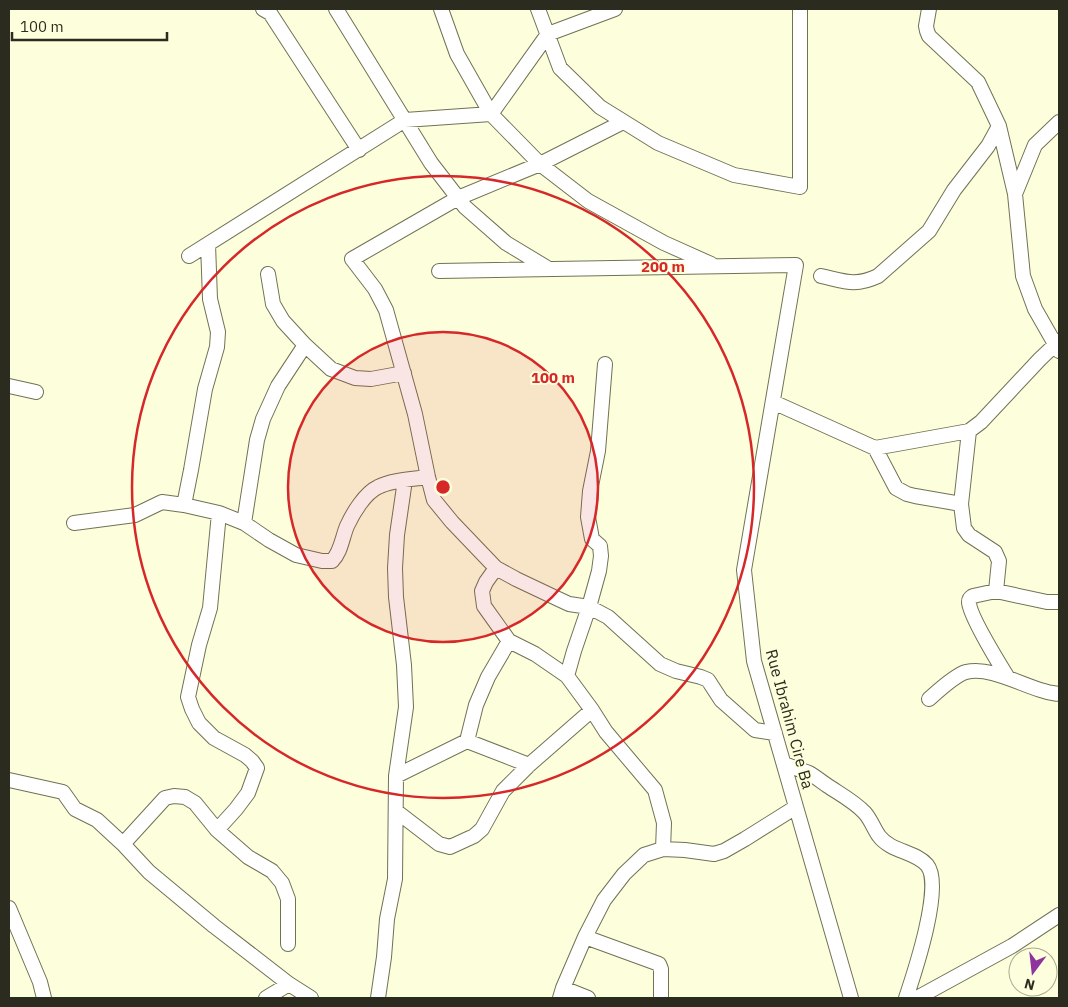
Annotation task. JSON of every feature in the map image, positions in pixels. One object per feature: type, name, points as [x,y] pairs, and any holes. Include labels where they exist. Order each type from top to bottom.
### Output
[{"type":"street","points":[[336,9],[431,162],[465,207],[506,243],[549,269]]},
{"type":"street","points":[[441,9],[457,54],[491,114],[540,164],[588,201],[664,243],[716,266]]},
{"type":"street","points":[[538,9],[560,68],[600,107],[658,143],[734,175],[800,187],[800,9]]},
{"type":"street","points":[[491,114],[548,34],[615,9]]},
{"type":"street","points":[[773,402],[875,448],[969,432],[981,422],[1040,359],[1058,346],[1035,309],[1023,276],[1015,194],[999,126],[978,82],[929,36],[927,32],[929,9]]},
{"type":"street","points":[[270,10],[359,150]]},
{"type":"street","points":[[189,256],[405,120],[491,114]]},
{"type":"street","points":[[623,122],[540,164],[458,198],[352,259],[376,289],[386,310],[415,414],[434,500],[452,522],[496,568],[569,604],[589,607],[608,617],[660,664],[676,671],[708,680],[721,700],[755,730],[774,733]]},
{"type":"street","points":[[1015,194],[1035,145],[1059,122]]},
{"type":"street","points":[[821,276],[853,283],[868,281],[878,276],[929,231],[954,190],[988,146],[999,126]]},
{"type":"street","points":[[184,505],[204,388],[217,347],[218,332],[210,299],[208,244]]},
{"type":"street","name":"Rue Ibrahim Cire Ba","points":[[716,266],[796,265],[744,570],[754,662],[851,998]]},
{"type":"street","points":[[439,271],[716,266]]},
{"type":"street","points":[[268,274],[273,304],[283,321],[304,345],[331,369],[355,378],[371,379],[404,372]]},
{"type":"street","points":[[244,523],[257,440],[263,419],[278,386],[304,345]]},
{"type":"street","points":[[567,676],[589,607],[601,556],[600,546],[592,539],[588,517],[590,491],[598,451],[605,364]]},
{"type":"street","points":[[9,386],[36,392]]},
{"type":"street","points":[[969,432],[961,504],[964,528],[969,535],[995,552],[999,561],[996,591]]},
{"type":"street","points":[[875,448],[896,488],[915,496],[961,504]]},
{"type":"street","points":[[74,523],[135,516],[162,502],[184,505],[219,513],[244,523],[296,555],[332,562],[348,525],[365,497],[379,487],[405,480],[428,477]]},
{"type":"street","points":[[378,998],[387,919],[395,879],[396,776],[406,707],[395,568],[397,534],[405,480]]},
{"type":"street","points":[[217,830],[248,793],[257,768],[245,755],[214,738],[199,723],[188,697],[199,645],[210,608],[219,513]]},
{"type":"street","points":[[496,568],[482,591],[484,606],[509,641],[535,654],[567,676],[606,732],[655,790],[664,823],[663,849]]},
{"type":"street","points":[[1008,678],[970,609],[970,598],[996,591],[1047,602],[1059,602]]},
{"type":"street","points":[[467,741],[476,705],[488,677],[509,641]]},
{"type":"street","points":[[929,699],[943,686],[964,672],[979,670],[1008,678],[1044,692],[1059,694]]},
{"type":"street","points":[[396,811],[439,844],[450,847],[474,836],[482,829],[503,791],[529,765],[592,710]]},
{"type":"street","points":[[396,776],[467,741],[529,765]]},
{"type":"street","points":[[784,764],[809,774],[851,801],[865,813],[879,836],[889,845],[916,857],[931,870],[932,893],[926,930],[906,998]]},
{"type":"street","points":[[9,780],[63,792],[75,810],[98,820],[124,844],[149,872],[214,926],[289,984],[311,998]]},
{"type":"street","points":[[124,844],[165,798],[174,796],[185,797],[195,803],[217,830],[248,857],[272,871],[282,883],[288,899],[288,944]]},
{"type":"street","points":[[588,998],[562,993],[585,937],[604,900],[624,874],[644,855],[663,849],[714,854],[724,851],[796,807]]},
{"type":"street","points":[[9,908],[40,982],[44,998]]},
{"type":"street","points":[[917,998],[1012,946],[1059,915]]},
{"type":"street","points":[[585,937],[659,964],[661,969],[661,998]]},
{"type":"street","points":[[266,998],[289,984]]}]
